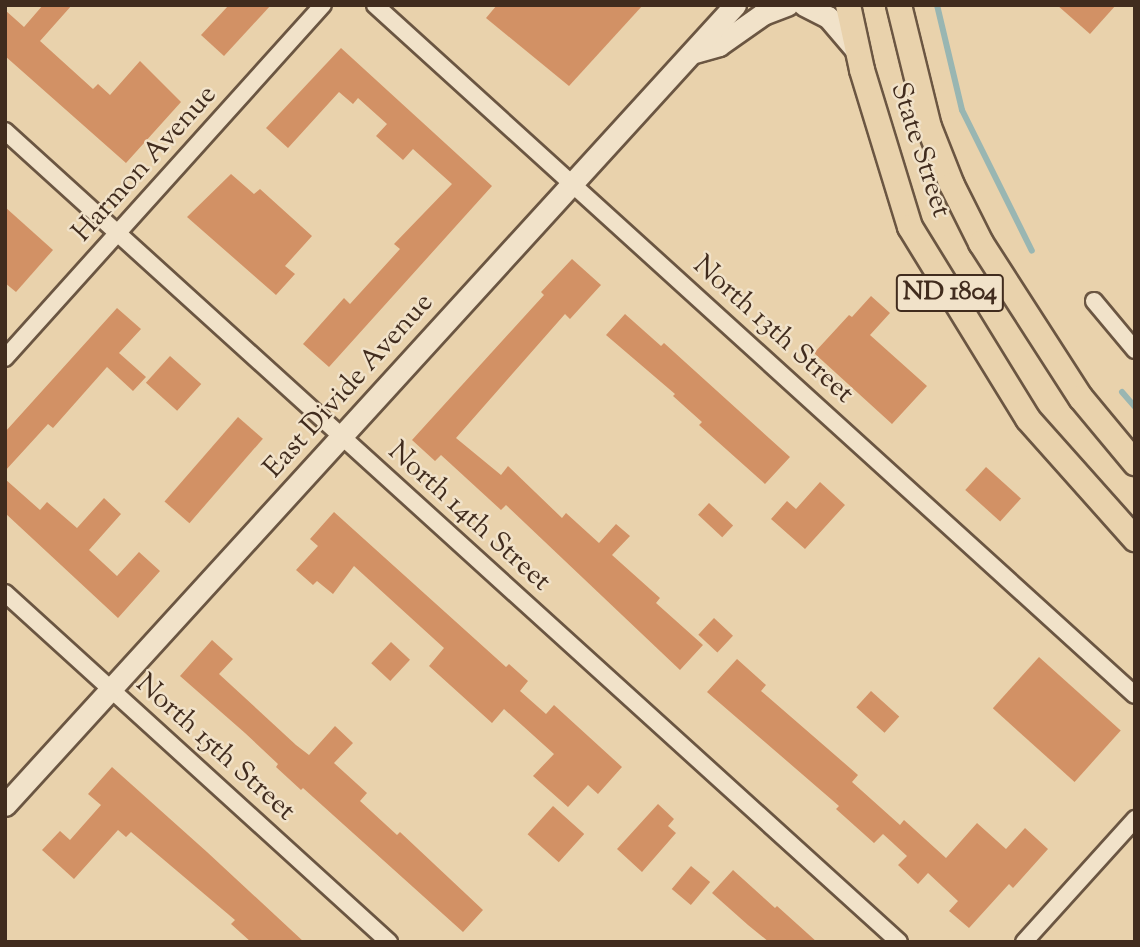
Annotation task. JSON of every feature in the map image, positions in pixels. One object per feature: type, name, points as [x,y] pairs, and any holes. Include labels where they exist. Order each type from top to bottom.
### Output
[{"type":"main road","name":"State Street","points":[[848,5],[857,51],[910,227],[1028,419],[1131,531]]},
{"type":"main road","name":"State Street","points":[[899,5],[929,127],[952,185],[981,243],[1081,398],[1135,463]]},
{"type":"street","name":"Harmon Avenue","points":[[5,358],[323,5]]},
{"type":"street","name":"North 13th Street","points":[[375,5],[1135,695]]},
{"type":"street","name":"East Divide Avenue","points":[[5,805],[735,5]]},
{"type":"street","points":[[693,52],[719,45],[763,14],[787,5]]},
{"type":"street","points":[[804,5],[828,17],[857,51]]},
{"type":"street","name":"North 14th Street","points":[[5,131],[899,942]]},
{"type":"street","points":[[1094,301],[1135,350]]},
{"type":"street","name":"North 15th Street","points":[[5,593],[389,942]]},
{"type":"street","points":[[1024,942],[1135,819]]},
{"type":"building","points":[[43,5],[72,5],[40,41],[93,89],[98,84],[110,95],[140,61],[181,102],[126,163],[5,56],[5,10],[24,27]]},
{"type":"building","points":[[229,5],[271,5],[224,56],[201,35]]},
{"type":"building","points":[[497,5],[643,5],[569,86],[486,18]]},
{"type":"building","points":[[1057,5],[1116,5],[1090,34]]},
{"type":"building","points":[[341,48],[492,186],[329,367],[303,344],[344,298],[350,304],[400,249],[394,244],[452,184],[413,149],[403,160],[376,136],[387,124],[358,98],[353,104],[339,92],[288,148],[266,128]]},
{"type":"building","points":[[231,174],[254,194],[260,189],[312,236],[285,266],[295,274],[276,295],[187,217]]},
{"type":"building","points":[[5,207],[53,250],[16,292],[5,283]]},
{"type":"building","points":[[572,259],[601,285],[570,319],[565,314],[456,438],[501,475],[508,466],[562,518],[566,513],[599,543],[616,524],[630,536],[612,555],[660,598],[656,603],[703,645],[680,670],[506,505],[501,510],[441,455],[435,461],[412,440],[544,295],[541,292]]},
{"type":"building","points":[[871,296],[890,313],[870,335],[927,386],[892,424],[814,353],[849,315],[852,317]]},
{"type":"building","points":[[117,308],[141,329],[119,353],[146,377],[133,391],[107,367],[53,428],[48,424],[5,471],[5,432]]},
{"type":"building","points":[[625,314],[661,346],[664,343],[790,457],[765,484],[699,425],[702,422],[673,396],[675,394],[606,335]]},
{"type":"building","points":[[170,356],[201,384],[177,411],[146,383]]},
{"type":"building","points":[[238,417],[263,439],[189,523],[165,502]]},
{"type":"building","points":[[986,467],[1021,498],[1000,521],[965,490]]},
{"type":"building","points":[[5,479],[40,510],[47,502],[77,528],[104,498],[121,514],[89,550],[117,576],[139,552],[160,571],[118,618],[5,513]]},
{"type":"building","points":[[820,482],[845,505],[805,549],[771,519],[787,501],[796,509]]},
{"type":"building","points":[[709,503],[733,526],[722,537],[698,515]]},
{"type":"building","points":[[334,512],[506,667],[509,664],[528,681],[520,691],[546,714],[554,705],[622,767],[598,794],[588,785],[568,807],[533,776],[554,754],[504,709],[492,723],[429,666],[444,648],[354,566],[333,594],[317,581],[313,585],[296,570],[318,546],[310,539]]},
{"type":"building","points":[[714,618],[733,636],[717,653],[698,635]]},
{"type":"building","points":[[212,640],[233,659],[219,674],[309,755],[335,726],[353,743],[334,763],[367,793],[360,801],[397,835],[400,832],[483,910],[463,932],[303,788],[301,790],[276,767],[278,764],[180,676]]},
{"type":"building","points":[[391,642],[410,660],[390,681],[371,663]]},
{"type":"building","points":[[1039,657],[1121,731],[1075,782],[993,708]]},
{"type":"building","points":[[737,659],[766,685],[761,691],[858,775],[852,782],[900,825],[904,820],[946,858],[977,823],[1006,849],[1025,828],[1048,849],[1013,888],[1009,884],[969,928],[949,911],[958,901],[928,873],[918,884],[898,865],[907,856],[883,834],[874,843],[836,809],[839,806],[707,692]]},
{"type":"building","points":[[871,691],[899,716],[885,733],[856,707]]},
{"type":"building","points":[[112,767],[304,942],[251,942],[231,924],[235,920],[131,832],[126,837],[118,830],[74,879],[42,850],[60,831],[70,840],[101,805],[88,794]]},
{"type":"building","points":[[658,804],[674,819],[668,826],[676,833],[642,872],[617,849]]},
{"type":"building","points":[[553,806],[584,834],[559,862],[528,834]]},
{"type":"building","points":[[691,866],[710,882],[691,905],[672,889]]},
{"type":"building","points":[[733,870],[817,942],[769,942],[748,925],[712,893]]},
{"type":"waterway","points":[[937,5],[962,110],[1032,251]]},
{"type":"waterway","points":[[1122,392],[1135,407]]}]
